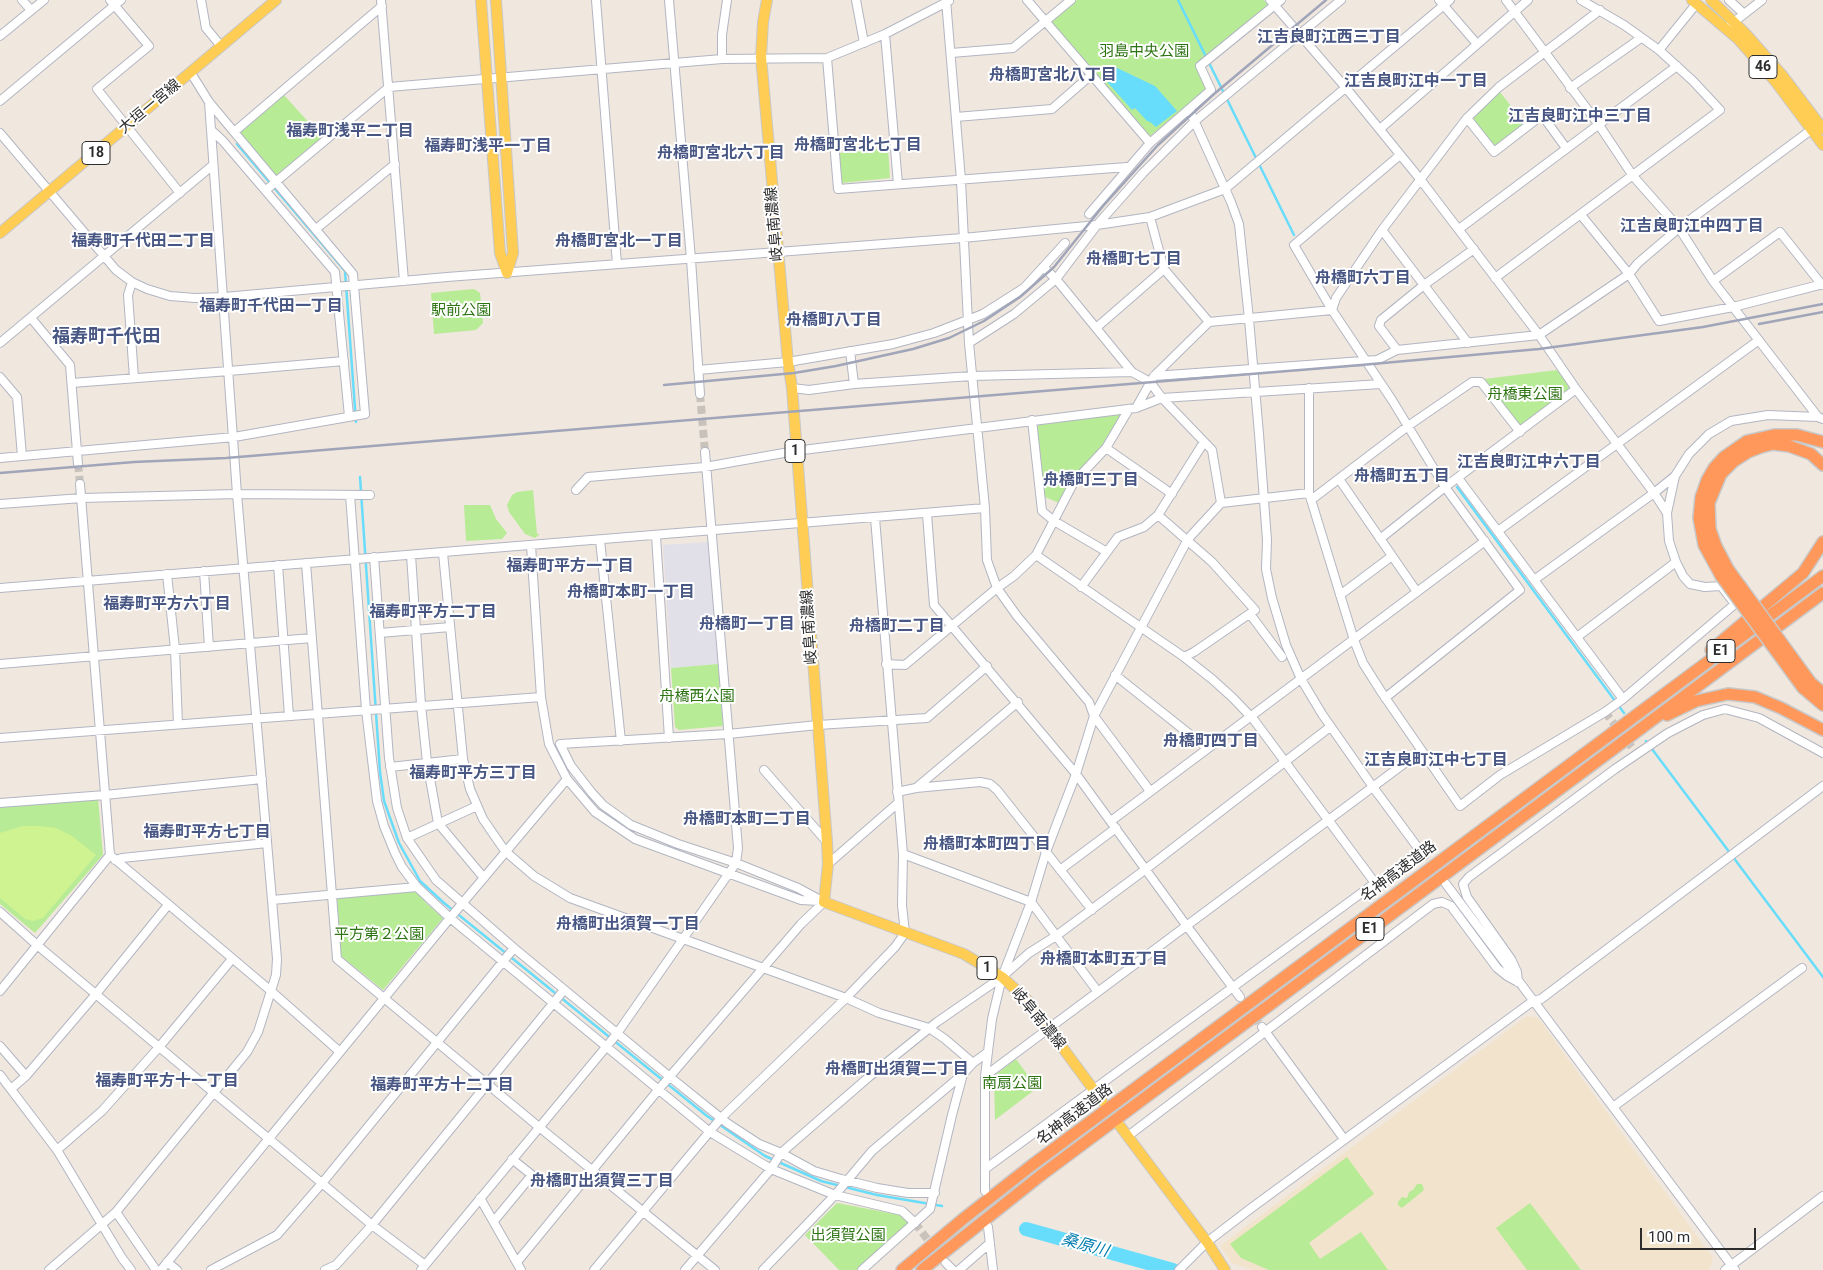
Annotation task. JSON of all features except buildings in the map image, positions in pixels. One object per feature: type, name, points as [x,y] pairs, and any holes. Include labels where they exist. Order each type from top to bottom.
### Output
[{"type":"highway","points":[[1823,442],[1797,435],[1774,435],[1747,441],[1724,457],[1714,468],[1707,480],[1701,498],[1699,518],[1704,546],[1823,705]]},
{"type":"highway","points":[[1724,573],[1710,529],[1709,503],[1722,474],[1734,461],[1748,452],[1761,446],[1773,444],[1789,446],[1811,454],[1823,465]]},
{"type":"highway","points":[[1619,726],[1803,573],[1823,542]]},
{"type":"highway","name":"名神高速道路","points":[[902,1270],[1032,1165],[1619,726],[1823,576]]},
{"type":"highway","name":"名神高速道路","points":[[922,1270],[1040,1176],[1823,593]]},
{"type":"highway","points":[[1807,685],[1823,693]]},
{"type":"highway","points":[[1638,730],[1696,701],[1728,694],[1756,697],[1823,730]]},
{"type":"main road","name":"大垣一宮線","points":[[0,233],[276,0]]},
{"type":"main road","points":[[481,0],[500,253],[507,273]]},
{"type":"main road","points":[[496,0],[513,253],[507,273]]},
{"type":"main road","name":"岐阜南濃線","points":[[767,0],[763,22],[761,58],[788,362],[792,388],[795,451],[827,842],[828,864],[824,902],[964,954],[1002,977],[1028,1000],[1102,1101]]},
{"type":"main road","name":"46","points":[[1711,0],[1738,39],[1775,81],[1819,126],[1823,145]]},
{"type":"main road","name":"46","points":[[1694,2],[1730,26]]},
{"type":"main road","points":[[1120,1126],[1225,1269]]},
{"type":"street","points":[[22,0],[32,10]]},
{"type":"street","points":[[0,36],[44,0]]},
{"type":"street","points":[[201,0],[206,28],[221,46]]},
{"type":"street","points":[[596,0],[617,264]]},
{"type":"street","points":[[668,0],[691,258],[700,394]]},
{"type":"street","points":[[722,59],[722,35],[726,0]]},
{"type":"street","points":[[856,0],[864,43]]},
{"type":"street","points":[[1028,0],[1150,143]]},
{"type":"street","points":[[951,53],[1013,48],[1071,0]]},
{"type":"street","points":[[969,343],[1014,314],[1056,279],[1097,225],[1143,173],[1195,121],[1342,0]]},
{"type":"street","points":[[0,133],[116,270],[132,282],[170,296],[195,298],[224,297],[338,286],[963,238],[1097,225],[1150,217],[1225,190],[1346,88],[1441,3],[1450,0]]},
{"type":"street","points":[[1506,0],[1599,125],[1633,176],[1680,228],[1713,281],[1820,418]]},
{"type":"street","points":[[1380,129],[1528,0]]},
{"type":"street","points":[[1495,278],[1720,110],[1659,50],[1624,25],[1581,0]]},
{"type":"street","points":[[1729,0],[1744,14]]},
{"type":"street","points":[[1730,26],[1762,0]]},
{"type":"street","points":[[271,185],[389,87],[722,59],[828,58],[885,34],[948,1],[961,180],[969,343],[978,427],[988,560],[997,588],[1017,616],[1089,702],[1094,716],[1150,791]]},
{"type":"street","points":[[0,101],[115,2],[149,46],[97,89],[180,193]]},
{"type":"street","points":[[1089,214],[1150,143],[1211,90],[1200,66],[1275,2],[1300,36],[1380,129],[1459,229],[1540,336],[1576,389],[1667,513]]},
{"type":"street","points":[[1659,50],[1694,2]]},
{"type":"street","points":[[382,3],[404,281]]},
{"type":"street","points":[[234,132],[382,3]]},
{"type":"street","points":[[1441,3],[1477,44]]},
{"type":"street","points":[[1332,310],[1336,298],[1382,230],[1467,118],[1499,87],[1600,10]]},
{"type":"street","points":[[885,34],[898,184]]},
{"type":"street","points":[[1570,88],[1641,38]]},
{"type":"street","points":[[828,58],[838,189],[1128,167]]},
{"type":"street","points":[[1459,229],[1677,66]]},
{"type":"street","points":[[191,73],[209,102],[234,132],[335,272],[338,286],[350,416]]},
{"type":"street","points":[[956,117],[1052,109],[1091,75]]},
{"type":"street","points":[[49,1270],[116,1212],[247,1052],[258,1032],[276,975],[277,959],[237,494],[209,102]]},
{"type":"street","points":[[1189,109],[1239,224],[1249,319],[1267,540],[1266,568],[1272,598],[1286,645],[1301,679],[1330,727],[1424,856]]},
{"type":"street","points":[[1467,118],[1494,152],[1542,116],[1566,148]]},
{"type":"street","points":[[792,388],[809,390],[854,384],[972,376],[1132,372],[1152,379],[1366,362],[1377,360],[1397,350],[1540,336],[1629,274],[1680,228],[1819,126]]},
{"type":"street","points":[[0,458],[234,437],[365,414],[352,286],[353,274],[316,229],[211,130]]},
{"type":"street","points":[[1385,698],[1520,590],[1485,539],[1445,487],[1408,426],[1332,310],[1294,244],[1400,155]]},
{"type":"street","points":[[316,229],[395,164]]},
{"type":"street","points":[[0,343],[213,165]]},
{"type":"street","points":[[1581,215],[1629,274],[1659,321],[1733,307],[1823,285],[1780,232],[1713,281]]},
{"type":"street","points":[[1150,217],[1164,269],[1209,322]]},
{"type":"street","points":[[1382,230],[1468,343]]},
{"type":"street","points":[[698,370],[788,362],[893,344],[934,333],[983,314],[1024,288],[1065,243]]},
{"type":"street","points":[[1397,350],[1379,326],[1381,320],[1424,285],[1474,249]]},
{"type":"street","points":[[1044,267],[1132,372]]},
{"type":"street","points":[[1096,328],[1164,269]]},
{"type":"street","points":[[132,282],[128,295],[134,378]]},
{"type":"street","points":[[886,664],[906,665],[997,588],[1014,576],[1036,555],[1074,482],[1106,448],[1152,379],[1209,322],[1332,310]]},
{"type":"street","points":[[31,318],[70,365],[78,464]]},
{"type":"street","points":[[1060,870],[1150,791],[1354,640],[1496,530],[1759,340]]},
{"type":"street","points":[[850,351],[854,384]]},
{"type":"street","points":[[72,383],[344,361]]},
{"type":"street","points":[[0,377],[17,397],[22,456]]},
{"type":"street","points":[[1152,379],[1162,398],[1212,450],[1221,503]]},
{"type":"street","points":[[985,1191],[985,1076],[992,1019],[1002,977],[1031,902],[1046,852],[1076,774],[1094,716],[1188,539],[1221,503],[1263,497],[1310,497],[1339,479],[1408,426],[1472,382],[1481,382],[1520,432]]},
{"type":"street","points":[[576,490],[588,477],[706,467],[795,451],[1132,409],[1162,398],[1381,384]]},
{"type":"street","points":[[1309,388],[1310,497],[1354,640],[1363,663],[1385,698],[1460,806],[1500,775],[1613,706],[1735,604],[1721,586],[1705,587],[1690,584],[1683,576],[1676,562],[1669,541],[1667,513],[1676,476],[1689,454],[1709,434],[1731,420],[1768,415],[1820,418]]},
{"type":"street","points":[[1380,539],[1445,487],[1576,389]]},
{"type":"street","points":[[1032,420],[1042,511],[1054,521],[1107,552]]},
{"type":"street","points":[[1081,586],[1118,537],[1144,527],[1158,515],[1204,442]]},
{"type":"street","points":[[1106,448],[1172,494]]},
{"type":"street","points":[[0,912],[423,1268],[616,1034],[736,863],[738,848],[705,452]]},
{"type":"street","points":[[1534,580],[1676,476]]},
{"type":"street","points":[[1458,478],[1622,699]]},
{"type":"street","points":[[1339,479],[1417,592]]},
{"type":"street","points":[[80,484],[99,730],[112,858],[271,991],[340,1052]]},
{"type":"street","points":[[0,504],[82,498],[237,494],[368,495]]},
{"type":"street","points":[[354,495],[368,710],[377,801],[384,826],[402,867],[417,887],[712,1130],[772,1167],[837,1193],[902,1211],[915,1223]]},
{"type":"street","points":[[0,588],[985,508]]},
{"type":"street","points":[[927,514],[934,605],[1018,702],[1076,774],[1240,997]]},
{"type":"street","points":[[1158,515],[1188,539],[1212,562],[1255,610],[1184,657]]},
{"type":"street","points":[[594,1270],[720,1119],[846,998],[895,947],[905,932],[902,905],[903,854],[875,518]]},
{"type":"street","points":[[656,536],[669,738]]},
{"type":"street","points":[[600,540],[622,741]]},
{"type":"street","points":[[531,546],[541,697],[549,744],[567,779],[595,812],[635,839],[730,872],[801,900],[824,902]]},
{"type":"street","points":[[443,553],[463,759],[470,789],[477,806],[483,819],[505,851],[534,876],[570,898],[846,998],[879,1013],[929,1028],[946,1039],[973,1063]]},
{"type":"street","points":[[411,555],[421,705],[427,762],[438,823],[484,878]]},
{"type":"street","points":[[985,1169],[1375,883],[1250,716],[1212,679],[1184,657],[1036,555]]},
{"type":"street","points":[[1340,595],[1392,556]]},
{"type":"street","points":[[372,557],[390,767],[400,820],[407,838],[436,880],[461,905],[513,949],[720,1119],[760,1144],[814,1171],[845,1181],[877,1188],[908,1193],[935,1194]]},
{"type":"street","points":[[1577,637],[1676,562]]},
{"type":"street","points":[[306,563],[337,959],[539,1127],[716,1270]]},
{"type":"street","points":[[278,565],[290,716]]},
{"type":"street","points":[[204,571],[209,647]]},
{"type":"street","points":[[167,574],[175,650],[178,724]]},
{"type":"street","points":[[1250,614],[1282,657]]},
{"type":"street","points":[[380,633],[450,627]]},
{"type":"street","points":[[0,664],[312,638]]},
{"type":"street","points":[[824,902],[798,888],[736,863],[648,833],[618,817],[592,793],[571,766],[560,744],[728,734],[818,725],[927,718],[987,666]]},
{"type":"street","points":[[1115,675],[1207,748]]},
{"type":"street","points":[[0,738],[541,697]]},
{"type":"street","points":[[916,788],[1018,702]]},
{"type":"street","points":[[1518,982],[1517,972],[1511,959],[1466,897],[1463,884],[1484,866],[1668,733],[1696,719],[1725,709],[1759,718],[1823,753]]},
{"type":"street","points":[[685,1270],[780,1155],[842,1100],[929,1028],[1002,977],[1029,953],[1056,936],[1146,870],[1286,763],[1290,756],[1330,727]]},
{"type":"street","points":[[985,1076],[1421,751]]},
{"type":"street","points":[[390,767],[463,759]]},
{"type":"street","points":[[764,770],[827,842]]},
{"type":"street","points":[[0,803],[105,795],[262,779]]},
{"type":"street","points":[[162,1270],[451,916],[567,779]]},
{"type":"street","points":[[897,792],[916,788],[980,782],[990,784],[997,790],[1092,910]]},
{"type":"street","points":[[1179,1270],[1207,1242],[1344,1139],[1533,1001],[1541,999],[1823,786]]},
{"type":"street","points":[[828,864],[898,803]]},
{"type":"street","points":[[407,838],[477,806]]},
{"type":"street","points":[[0,991],[112,858],[267,844]]},
{"type":"street","points":[[903,854],[1031,902],[1098,992]]},
{"type":"street","points":[[1446,884],[1613,1107],[1730,1268],[1823,1196]]},
{"type":"street","points":[[272,900],[417,887]]},
{"type":"street","points":[[480,1198],[519,1266],[592,1170],[660,1087],[801,924],[824,902]]},
{"type":"street","points":[[1128,1136],[1263,1029],[1433,904],[1442,902],[1450,906],[1497,968],[1518,982]]},
{"type":"street","points":[[11,1090],[26,1076],[96,994],[168,905]]},
{"type":"street","points":[[211,1270],[277,1235],[323,1182],[513,949]]},
{"type":"street","points":[[57,1150],[102,1111],[160,1046],[232,959]]},
{"type":"street","points":[[1613,1107],[1802,968]]},
{"type":"street","points":[[325,1270],[336,1265],[372,1225],[563,991]]},
{"type":"street","points":[[1263,1029],[1344,1139]]},
{"type":"street","points":[[0,1046],[26,1076]]},
{"type":"street","points":[[763,1270],[837,1193],[845,1181],[872,1151],[988,1052]]},
{"type":"street","points":[[862,1270],[930,1209],[963,1074]]},
{"type":"street","points":[[0,1075],[57,1150],[102,1226],[131,1270]]},
{"type":"street","points":[[494,1221],[532,1175],[512,1159]]},
{"type":"street","points":[[116,1212],[156,1270]]},
{"type":"street","points":[[988,1227],[993,1270]]},
{"type":"street","points":[[959,1270],[990,1243]]},
{"type":"street","points":[[168,1262],[177,1270]]},
{"type":"street","points":[[946,1263],[953,1270]]},
{"type":"shaded area","points":[[709,542],[718,664],[671,668],[663,545]]},
{"type":"shaded area","points":[[1527,1016],[1538,1018],[1713,1258],[1709,1270],[1253,1270],[1232,1263],[1220,1246]]},
{"type":"green space","name":"羽島中央公園","points":[[1077,0],[1264,0],[1268,5],[1195,64],[1206,90],[1149,137],[1050,22]]},
{"type":"green space","points":[[1500,92],[1525,124],[1494,148],[1470,118]]},
{"type":"green space","points":[[283,94],[322,137],[276,176],[239,132]]},
{"type":"green space","points":[[888,148],[890,178],[842,183],[839,153]]},
{"type":"green space","name":"駅前公園","points":[[474,289],[480,293],[483,323],[476,330],[434,334],[431,293]]},
{"type":"green space","name":"舟橋東公園","points":[[1557,370],[1571,388],[1521,426],[1484,379]]},
{"type":"green space","points":[[1121,414],[1102,447],[1072,481],[1059,503],[1045,497],[1037,425]]},
{"type":"green space","points":[[533,490],[537,534],[540,534],[535,538],[525,534],[509,512],[507,505],[512,495],[517,492]]},
{"type":"green space","points":[[464,505],[490,505],[496,519],[507,533],[502,539],[466,541]]},
{"type":"green space","name":"舟橋西公園","points":[[718,664],[723,726],[679,730],[675,727],[671,668]]},
{"type":"green space","points":[[98,798],[103,855],[35,933],[0,904],[0,806]]},
{"type":"green space","points":[[23,826],[56,828],[72,836],[96,855],[43,918],[33,921],[25,919],[0,898],[0,833]]},
{"type":"green space","name":"平方第２公園","points":[[416,890],[426,903],[443,918],[383,990],[341,956],[337,898]]},
{"type":"green space","name":"南扇公園","points":[[1016,1059],[1037,1088],[995,1120],[994,1076]]},
{"type":"green space","points":[[1347,1157],[1374,1194],[1309,1243],[1320,1259],[1361,1232],[1388,1270],[1269,1270],[1241,1258],[1230,1244]]},
{"type":"green space","points":[[1417,1184],[1422,1184],[1424,1190],[1402,1208],[1398,1205],[1402,1197],[1407,1198],[1409,1192]]},
{"type":"green space","name":"出須賀公園","points":[[837,1203],[900,1215],[909,1223],[857,1270],[839,1270],[805,1235]]},
{"type":"green space","points":[[1530,1203],[1581,1270],[1527,1270],[1496,1228]]},
{"type":"water","points":[[1113,66],[1155,86],[1177,111],[1156,127],[1147,121],[1135,108],[1132,110],[1102,76]]},
{"type":"waterway","points":[[1178,0],[1294,235]]},
{"type":"waterway","points":[[237,144],[345,271],[356,422]]},
{"type":"waterway","points":[[360,477],[380,772],[384,801],[399,843],[420,881],[444,903],[707,1116],[765,1156],[821,1181],[877,1195],[942,1206]]},
{"type":"waterway","points":[[1457,487],[1624,713]]},
{"type":"waterway","points":[[1646,741],[1823,977]]},
{"type":"waterway","name":"桑原川","points":[[1026,1229],[1173,1270]]},
{"type":"tunnel","points":[[700,394],[705,452]]},
{"type":"tunnel","points":[[78,464],[80,484]]},
{"type":"tunnel","points":[[1605,712],[1637,754]]},
{"type":"tunnel","points":[[1240,997],[1262,1027]]},
{"type":"tunnel","points":[[915,1223],[934,1248]]},
{"type":"railway","points":[[664,385],[794,373],[836,366],[913,349],[949,338],[984,321],[1020,297],[1054,267],[1103,206],[1158,145],[1214,94],[1326,0]]},
{"type":"railway","points":[[0,473],[134,462],[226,458],[1539,349],[1703,327],[1823,304]]},
{"type":"railway","points":[[1759,324],[1823,312]]},
{"type":"district","name":"江吉良町江西三丁目","points":[[1329,38]]},
{"type":"district","name":"舟橋町宮北八丁目","points":[[1053,76]]},
{"type":"district","name":"江吉良町江中一丁目","points":[[1416,82]]},
{"type":"district","name":"江吉良町江中三丁目","points":[[1580,117]]},
{"type":"district","name":"福寿町浅平二丁目","points":[[350,132]]},
{"type":"district","name":"舟橋町宮北七丁目","points":[[858,146]]},
{"type":"district","name":"福寿町浅平一丁目","points":[[488,147]]},
{"type":"district","name":"舟橋町宮北六丁目","points":[[721,154]]},
{"type":"district","name":"江吉良町江中四丁目","points":[[1692,227]]},
{"type":"district","name":"福寿町千代田二丁目","points":[[143,242]]},
{"type":"district","name":"舟橋町宮北一丁目","points":[[619,242]]},
{"type":"district","name":"舟橋町七丁目","points":[[1134,260]]},
{"type":"district","name":"舟橋町六丁目","points":[[1363,279]]},
{"type":"district","name":"福寿町千代田一丁目","points":[[271,307]]},
{"type":"district","name":"舟橋町八丁目","points":[[834,321]]},
{"type":"district","name":"福寿町千代田","points":[[106,337]]},
{"type":"district","name":"江吉良町江中六丁目","points":[[1529,463]]},
{"type":"district","name":"舟橋町五丁目","points":[[1402,477]]},
{"type":"district","name":"舟橋町三丁目","points":[[1091,481]]},
{"type":"district","name":"福寿町平方一丁目","points":[[570,567]]},
{"type":"district","name":"舟橋町本町一丁目","points":[[631,593]]},
{"type":"district","name":"福寿町平方六丁目","points":[[167,605]]},
{"type":"district","name":"福寿町平方二丁目","points":[[433,613]]},
{"type":"district","name":"舟橋町一丁目","points":[[747,625]]},
{"type":"district","name":"舟橋町二丁目","points":[[897,627]]},
{"type":"district","name":"舟橋町四丁目","points":[[1211,742]]},
{"type":"district","name":"江吉良町江中七丁目","points":[[1436,761]]},
{"type":"district","name":"福寿町平方三丁目","points":[[473,774]]},
{"type":"district","name":"舟橋町本町二丁目","points":[[747,820]]},
{"type":"district","name":"福寿町平方七丁目","points":[[207,833]]},
{"type":"district","name":"舟橋町本町四丁目","points":[[987,845]]},
{"type":"district","name":"舟橋町出須賀一丁目","points":[[628,925]]},
{"type":"district","name":"舟橋町本町五丁目","points":[[1104,960]]},
{"type":"district","name":"舟橋町出須賀二丁目","points":[[897,1070]]},
{"type":"district","name":"福寿町平方十一丁目","points":[[167,1082]]},
{"type":"district","name":"福寿町平方十二丁目","points":[[442,1086]]},
{"type":"district","name":"舟橋町出須賀三丁目","points":[[602,1182]]}]
